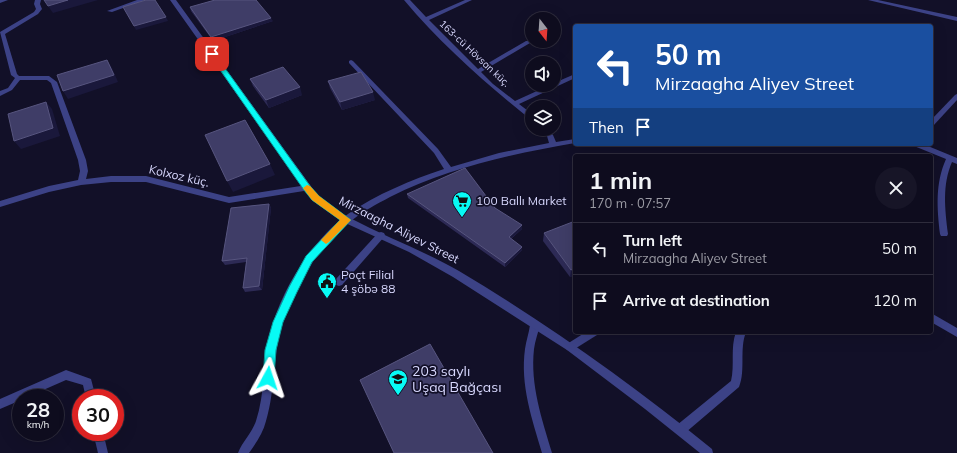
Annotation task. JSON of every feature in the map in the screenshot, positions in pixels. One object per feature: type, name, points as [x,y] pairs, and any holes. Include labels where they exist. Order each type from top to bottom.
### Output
[{"type":"street","points":[[0,1],[5,0]]},
{"type":"street","points":[[38,0],[37,4],[39,9],[36,13],[1,34],[14,75],[18,78],[49,78],[54,82],[82,160],[84,171],[81,182]]},
{"type":"street","points":[[110,11],[142,0]]},
{"type":"street","name":"Mirzaagha Aliyev Street","points":[[173,0],[307,188],[316,198],[346,220],[412,250],[456,274],[570,347],[681,429],[708,453]]},
{"type":"street","name":"163-cü Hövsan küç.","points":[[407,0],[444,40],[491,85],[525,111]]},
{"type":"street","points":[[425,20],[469,0]]},
{"type":"street","points":[[871,0],[957,18]]},
{"type":"street","points":[[478,72],[525,44]]},
{"type":"street","points":[[351,62],[436,151],[449,170]]},
{"type":"street","points":[[516,103],[573,77]]},
{"type":"street","points":[[0,94],[10,89],[18,78]]},
{"type":"street","points":[[933,122],[957,96]]},
{"type":"street","points":[[550,136],[553,144]]},
{"type":"street","points":[[243,453],[260,424],[267,393],[271,350],[278,322],[309,259],[346,220],[390,193],[449,170],[553,144],[573,141]]},
{"type":"street","points":[[926,146],[953,159],[943,172],[940,192],[944,234]]},
{"type":"street","name":"Kolxoz küç.","points":[[0,204],[50,189],[81,182],[111,179],[146,179],[229,200],[307,188]]},
{"type":"street","points":[[340,282],[381,235]]},
{"type":"street","points":[[933,318],[957,333]]},
{"type":"street","points":[[535,325],[528,354],[528,378],[531,398],[547,453]]},
{"type":"street","points":[[570,347],[591,334]]},
{"type":"street","points":[[681,429],[735,384],[738,376],[737,340],[740,334]]},
{"type":"street","points":[[0,404],[66,375],[87,382],[89,389]]},
{"type":"street","points":[[100,441],[103,453]]},
{"type":"building","points":[[44,0],[68,0],[48,6]]},
{"type":"building","points":[[146,0],[155,0],[166,17],[134,26],[123,7]]},
{"type":"building","points":[[215,0],[256,0],[271,18],[211,37],[190,7]]},
{"type":"building","points":[[107,60],[114,75],[63,91],[57,75]]},
{"type":"building","points":[[283,67],[300,87],[266,100],[250,79]]},
{"type":"building","points":[[361,72],[373,92],[340,102],[328,81]]},
{"type":"building","points":[[46,102],[53,128],[14,141],[8,114]]},
{"type":"building","points":[[245,120],[270,164],[227,181],[205,135]]},
{"type":"building","points":[[465,168],[495,208],[522,225],[509,237],[522,247],[505,263],[407,194]]},
{"type":"building","points":[[269,204],[259,286],[243,288],[247,258],[222,261],[231,208]]},
{"type":"building","points":[[573,222],[573,269],[571,270],[544,233]]},
{"type":"building","points":[[430,344],[493,453],[394,453],[360,380]]},
{"type":"slow traffic","points":[[307,188],[316,198],[346,220],[326,240]]},
{"type":"place","name":"100 Ballı Market","points":[[462,218]]},
{"type":"place","name":"Poçt Filial 4 şöbə 88","points":[[327,299]]},
{"type":"place","name":"203 saylı Uşaq Bağçası","points":[[398,396]]},
{"type":"route","points":[[212,54],[307,188],[316,198],[346,220],[326,239],[309,259],[293,290],[278,322],[271,350],[268,378]]}]
